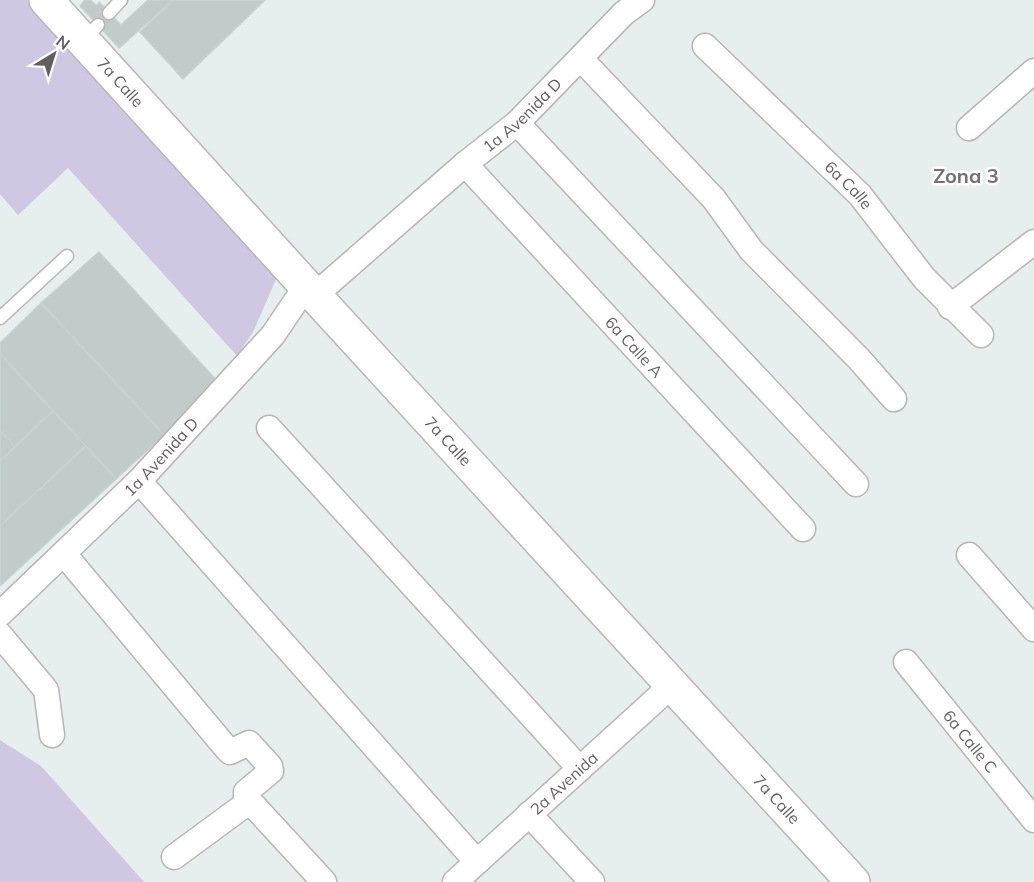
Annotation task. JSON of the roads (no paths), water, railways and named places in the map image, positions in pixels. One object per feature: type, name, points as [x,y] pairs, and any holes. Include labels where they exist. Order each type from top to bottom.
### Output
[{"type":"street","name":"7a Calle","points":[[46,0],[90,33],[310,291],[853,882]]},
{"type":"street","name":"1a Avenida D","points":[[0,614],[139,481],[273,336],[310,291],[517,123],[581,59],[628,4]]},
{"type":"street","name":"6a Calle","points":[[705,45],[860,195],[924,278],[950,307],[981,335]]},
{"type":"street","points":[[581,59],[714,199],[750,250],[859,359],[894,399]]},
{"type":"street","points":[[969,128],[1034,71]]},
{"type":"street","points":[[517,123],[856,484]]},
{"type":"street","name":"6a Calle A","points":[[465,164],[802,530]]},
{"type":"street","points":[[950,307],[1034,242]]},
{"type":"street","points":[[269,428],[580,769]]},
{"type":"street","points":[[139,481],[477,862]]},
{"type":"street","points":[[64,554],[227,749],[234,752],[249,743],[270,766],[271,771],[267,776],[246,792],[246,804]]},
{"type":"street","points":[[969,555],[1034,629]]},
{"type":"street","points":[[0,636],[46,690],[52,735]]},
{"type":"street","name":"6a Calle C","points":[[906,662],[1034,820]]},
{"type":"street","name":"2a Avenida","points":[[455,882],[672,685]]},
{"type":"street","points":[[174,857],[246,804]]},
{"type":"street","points":[[246,804],[254,806],[324,882]]},
{"type":"street","points":[[530,814],[592,882]]},
{"type":"lane","points":[[109,13],[121,0]]},
{"type":"lane","points":[[0,318],[67,256]]},
{"type":"district","name":"Zona 3","points":[[966,175]]}]
